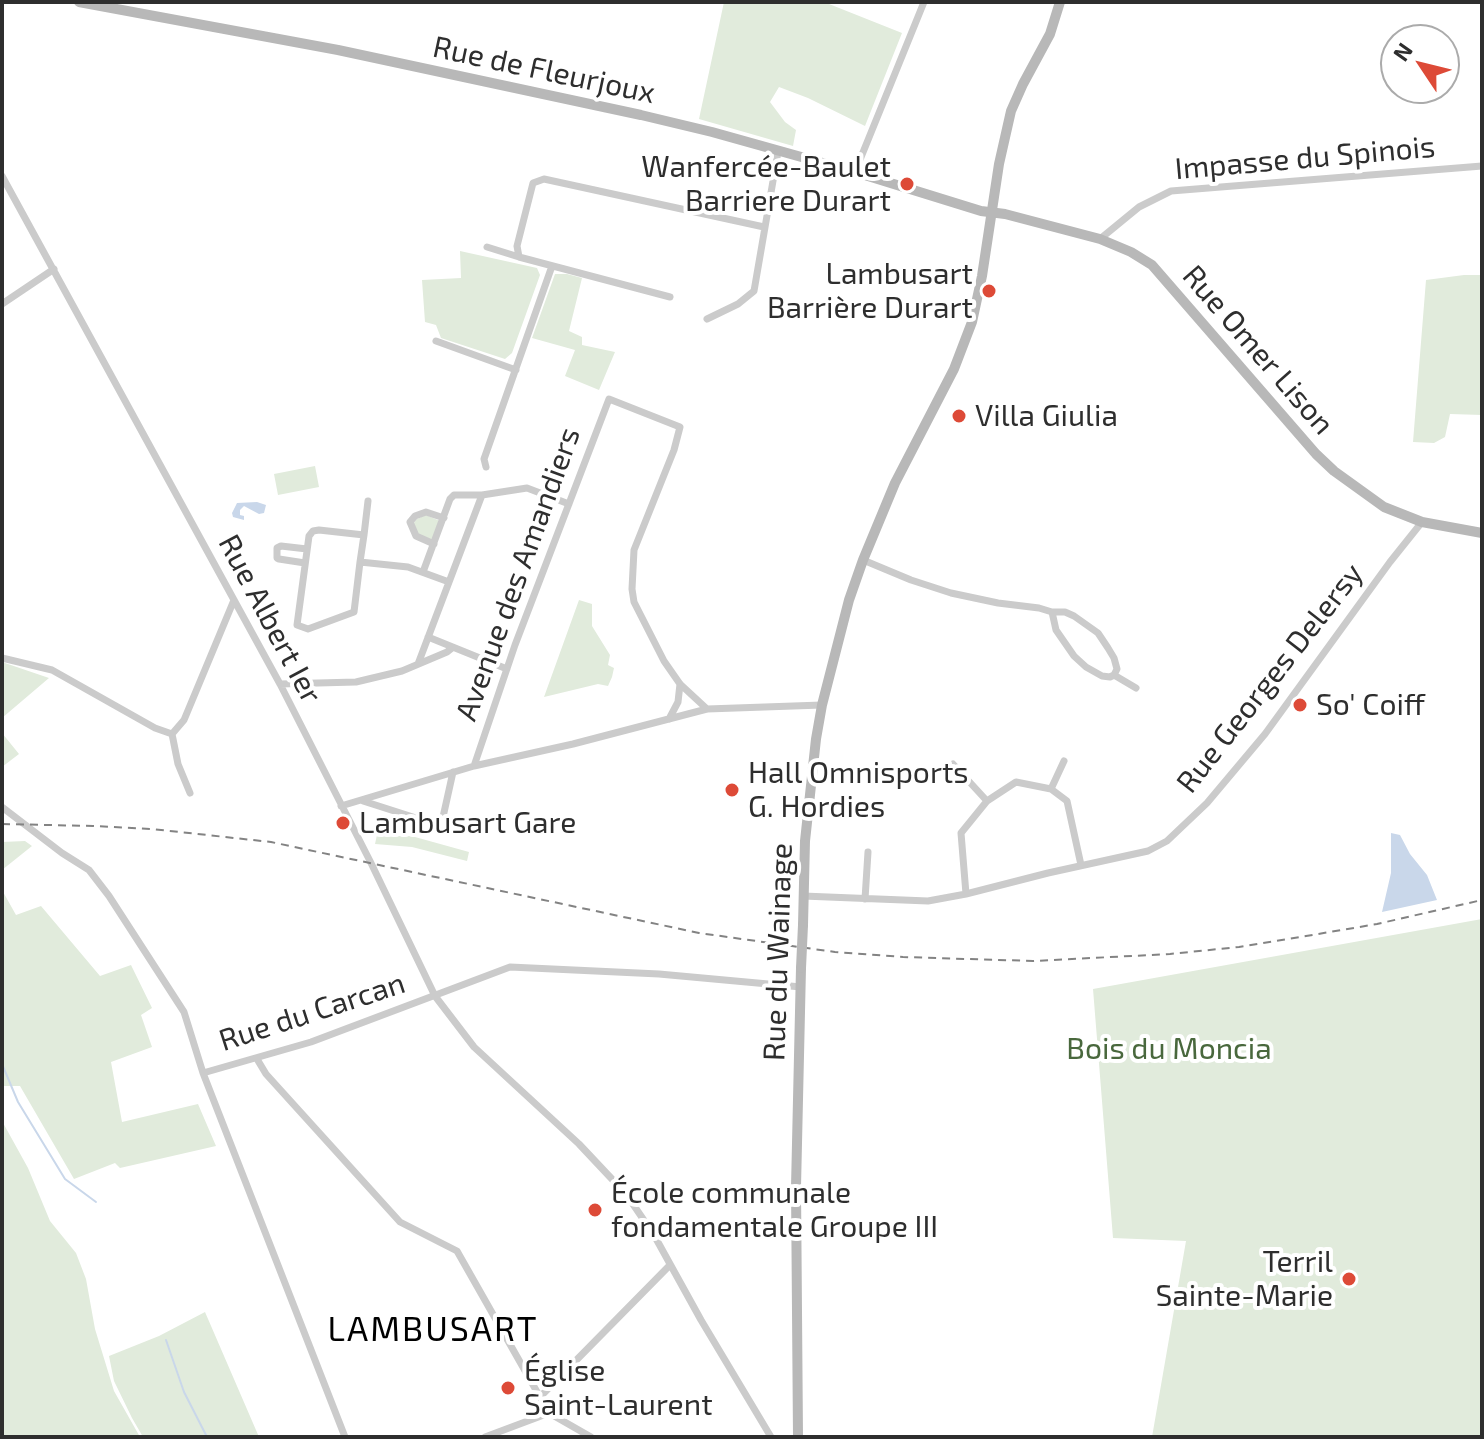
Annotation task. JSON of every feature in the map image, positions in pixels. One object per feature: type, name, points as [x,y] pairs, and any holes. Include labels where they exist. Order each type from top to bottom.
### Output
[{"type":"street","name":"Rue de Fleurjoux","points":[[79,2],[338,50],[641,115],[855,172],[991,213]]},
{"type":"street","points":[[855,172],[924,2]]},
{"type":"street","name":"Rue du Wainage","points":[[798,1437],[796,1187],[803,896],[805,841],[822,705],[849,600],[863,560],[895,483],[954,369],[972,322],[1011,111],[1050,34],[1060,2]]},
{"type":"street","points":[[707,319],[738,304],[754,291],[778,152]]},
{"type":"street","name":"Impasse du Spinois","points":[[1100,239],[1139,207],[1171,191],[1482,166]]},
{"type":"street","name":"Rue Albert Ier","points":[[2,176],[280,684],[435,996],[474,1047],[617,1183],[636,1208],[771,1437]]},
{"type":"street","points":[[519,257],[517,246],[533,183],[544,179],[764,227]]},
{"type":"street","name":"Rue Omer Lison","points":[[991,213],[1100,239],[1152,265],[1334,471],[1384,507],[1422,522],[1482,533]]},
{"type":"street","points":[[487,247],[670,297]]},
{"type":"street","points":[[486,467],[484,459],[552,266]]},
{"type":"street","points":[[2,304],[54,269]]},
{"type":"street","points":[[436,341],[516,370]]},
{"type":"street","name":"Avenue des Amandiers","points":[[474,766],[507,669],[609,399],[680,427],[674,450],[634,550],[632,589],[634,602],[646,626],[680,684]]},
{"type":"street","points":[[423,572],[454,495],[482,495],[527,488],[569,504]]},
{"type":"street","points":[[418,664],[482,495]]},
{"type":"street","points":[[364,535],[316,530],[309,536],[297,625],[308,629],[354,612],[360,562],[364,535],[368,501]]},
{"type":"street","points":[[434,544],[416,536],[410,522],[415,516],[426,512],[444,518]]},
{"type":"street","name":"Rue Georges Delersy","points":[[803,896],[928,901],[1148,851],[1167,841],[1207,803],[1265,734],[1422,522]]},
{"type":"street","points":[[305,563],[277,558],[277,548],[307,549]]},
{"type":"street","points":[[863,560],[951,593],[1074,616],[1098,633],[1114,658],[1117,669],[1114,675],[1102,676],[1074,656],[1056,630],[1052,612]]},
{"type":"street","points":[[360,562],[408,567],[449,582]]},
{"type":"street","points":[[172,734],[184,720],[234,600]]},
{"type":"street","points":[[428,637],[507,669]]},
{"type":"street","points":[[280,684],[356,682],[402,671],[452,648]]},
{"type":"street","points":[[2,658],[52,670],[155,728],[172,734]]},
{"type":"street","points":[[1114,675],[1136,688]]},
{"type":"street","points":[[680,684],[707,709]]},
{"type":"street","points":[[669,719],[678,702],[680,684]]},
{"type":"street","points":[[341,806],[474,766],[707,709],[822,705]]},
{"type":"street","points":[[172,734],[178,764],[190,793]]},
{"type":"street","points":[[1051,789],[1064,761]]},
{"type":"street","points":[[953,764],[987,801]]},
{"type":"street","points":[[361,800],[441,826],[453,772]]},
{"type":"street","points":[[966,894],[961,833],[987,801],[1016,782],[1051,789],[1067,801],[1081,865]]},
{"type":"street","points":[[2,807],[89,870],[184,1012],[203,1073],[345,1437]]},
{"type":"street","points":[[865,899],[868,852]]},
{"type":"street","name":"Rue du Carcan","points":[[203,1073],[311,1042],[510,967],[659,974],[801,987]]},
{"type":"street","points":[[257,1059],[266,1074],[400,1222],[457,1251],[549,1413],[591,1437]]},
{"type":"street","points":[[540,1397],[670,1265]]},
{"type":"street","points":[[485,1437],[549,1413]]},
{"type":"green space","points":[[724,2],[824,2],[902,33],[865,126],[779,87],[770,102],[785,122],[796,130],[793,146],[699,119]]},
{"type":"green space","points":[[460,251],[537,268],[540,275],[512,353],[505,359],[441,338],[436,325],[425,322],[422,280],[461,278]]},
{"type":"green space","points":[[555,274],[582,278],[569,331],[582,337],[582,345],[615,352],[599,390],[565,376],[575,350],[532,338]]},
{"type":"green space","points":[[1482,275],[1482,415],[1450,414],[1445,437],[1434,443],[1413,442],[1426,280]]},
{"type":"green space","points":[[315,466],[319,487],[278,495],[274,474]]},
{"type":"green space","points":[[426,515],[440,521],[432,541],[419,535],[413,524]]},
{"type":"green space","points":[[579,600],[592,604],[592,626],[610,655],[608,665],[614,668],[612,677],[608,686],[598,684],[544,697]]},
{"type":"green space","points":[[2,662],[49,678],[2,718]]},
{"type":"green space","points":[[2,733],[19,754],[2,767]]},
{"type":"green space","points":[[380,821],[415,837],[469,852],[467,861],[412,847],[375,844]]},
{"type":"green space","points":[[25,841],[32,846],[2,870],[2,842]]},
{"type":"green space","points":[[2,890],[16,915],[41,906],[100,976],[131,965],[152,1008],[141,1015],[152,1047],[111,1062],[122,1122],[198,1104],[216,1146],[120,1168],[115,1163],[74,1179],[20,1086],[2,1086]]},
{"type":"green space","name":"Terril Sainte-Marie","points":[[1482,919],[1482,1437],[1152,1437],[1186,1241],[1113,1238],[1093,989]]},
{"type":"green space","points":[[2,1121],[28,1168],[50,1221],[76,1253],[86,1279],[95,1329],[114,1391],[140,1437],[2,1437]]},
{"type":"green space","points":[[205,1312],[259,1437],[143,1437],[114,1381],[109,1356],[159,1336]]},
{"type":"water","points":[[237,503],[266,505],[264,513],[259,514],[244,506],[240,515],[244,516],[244,520],[233,517]]},
{"type":"water","points":[[1391,833],[1400,835],[1427,875],[1437,900],[1382,912],[1391,873]]},
{"type":"waterway","points":[[2,1064],[18,1102],[65,1179],[96,1202]]},
{"type":"waterway","points":[[166,1340],[184,1392],[207,1437]]},
{"type":"railway","points":[[2,824],[152,829],[271,842],[699,933],[835,952],[903,957],[1033,961],[1170,954],[1239,947],[1377,924],[1482,900]]},
{"type":"place","name":"Wanfercée-Baulet Barriere Durart","points":[[907,184]]},
{"type":"place","name":"Lambusart Barrière Durart","points":[[989,291]]},
{"type":"place","name":"Villa Giulia","points":[[959,416]]},
{"type":"place","name":"So' Coiff","points":[[1300,705]]},
{"type":"place","name":"Hall Omnisports G. Hordies","points":[[732,790]]},
{"type":"place","name":"Lambusart Gare","points":[[343,823]]},
{"type":"place","name":"École communale fondamentale Groupe III","points":[[595,1210]]},
{"type":"place","name":"Terril Sainte-Marie","points":[[1349,1279]]},
{"type":"place","name":"Église Saint-Laurent","points":[[508,1388]]},
{"type":"district","name":"LAMBUSART","points":[[433,1330]]},
{"type":"park label","name":"Bois du Moncia","points":[[1169,1049]]}]
